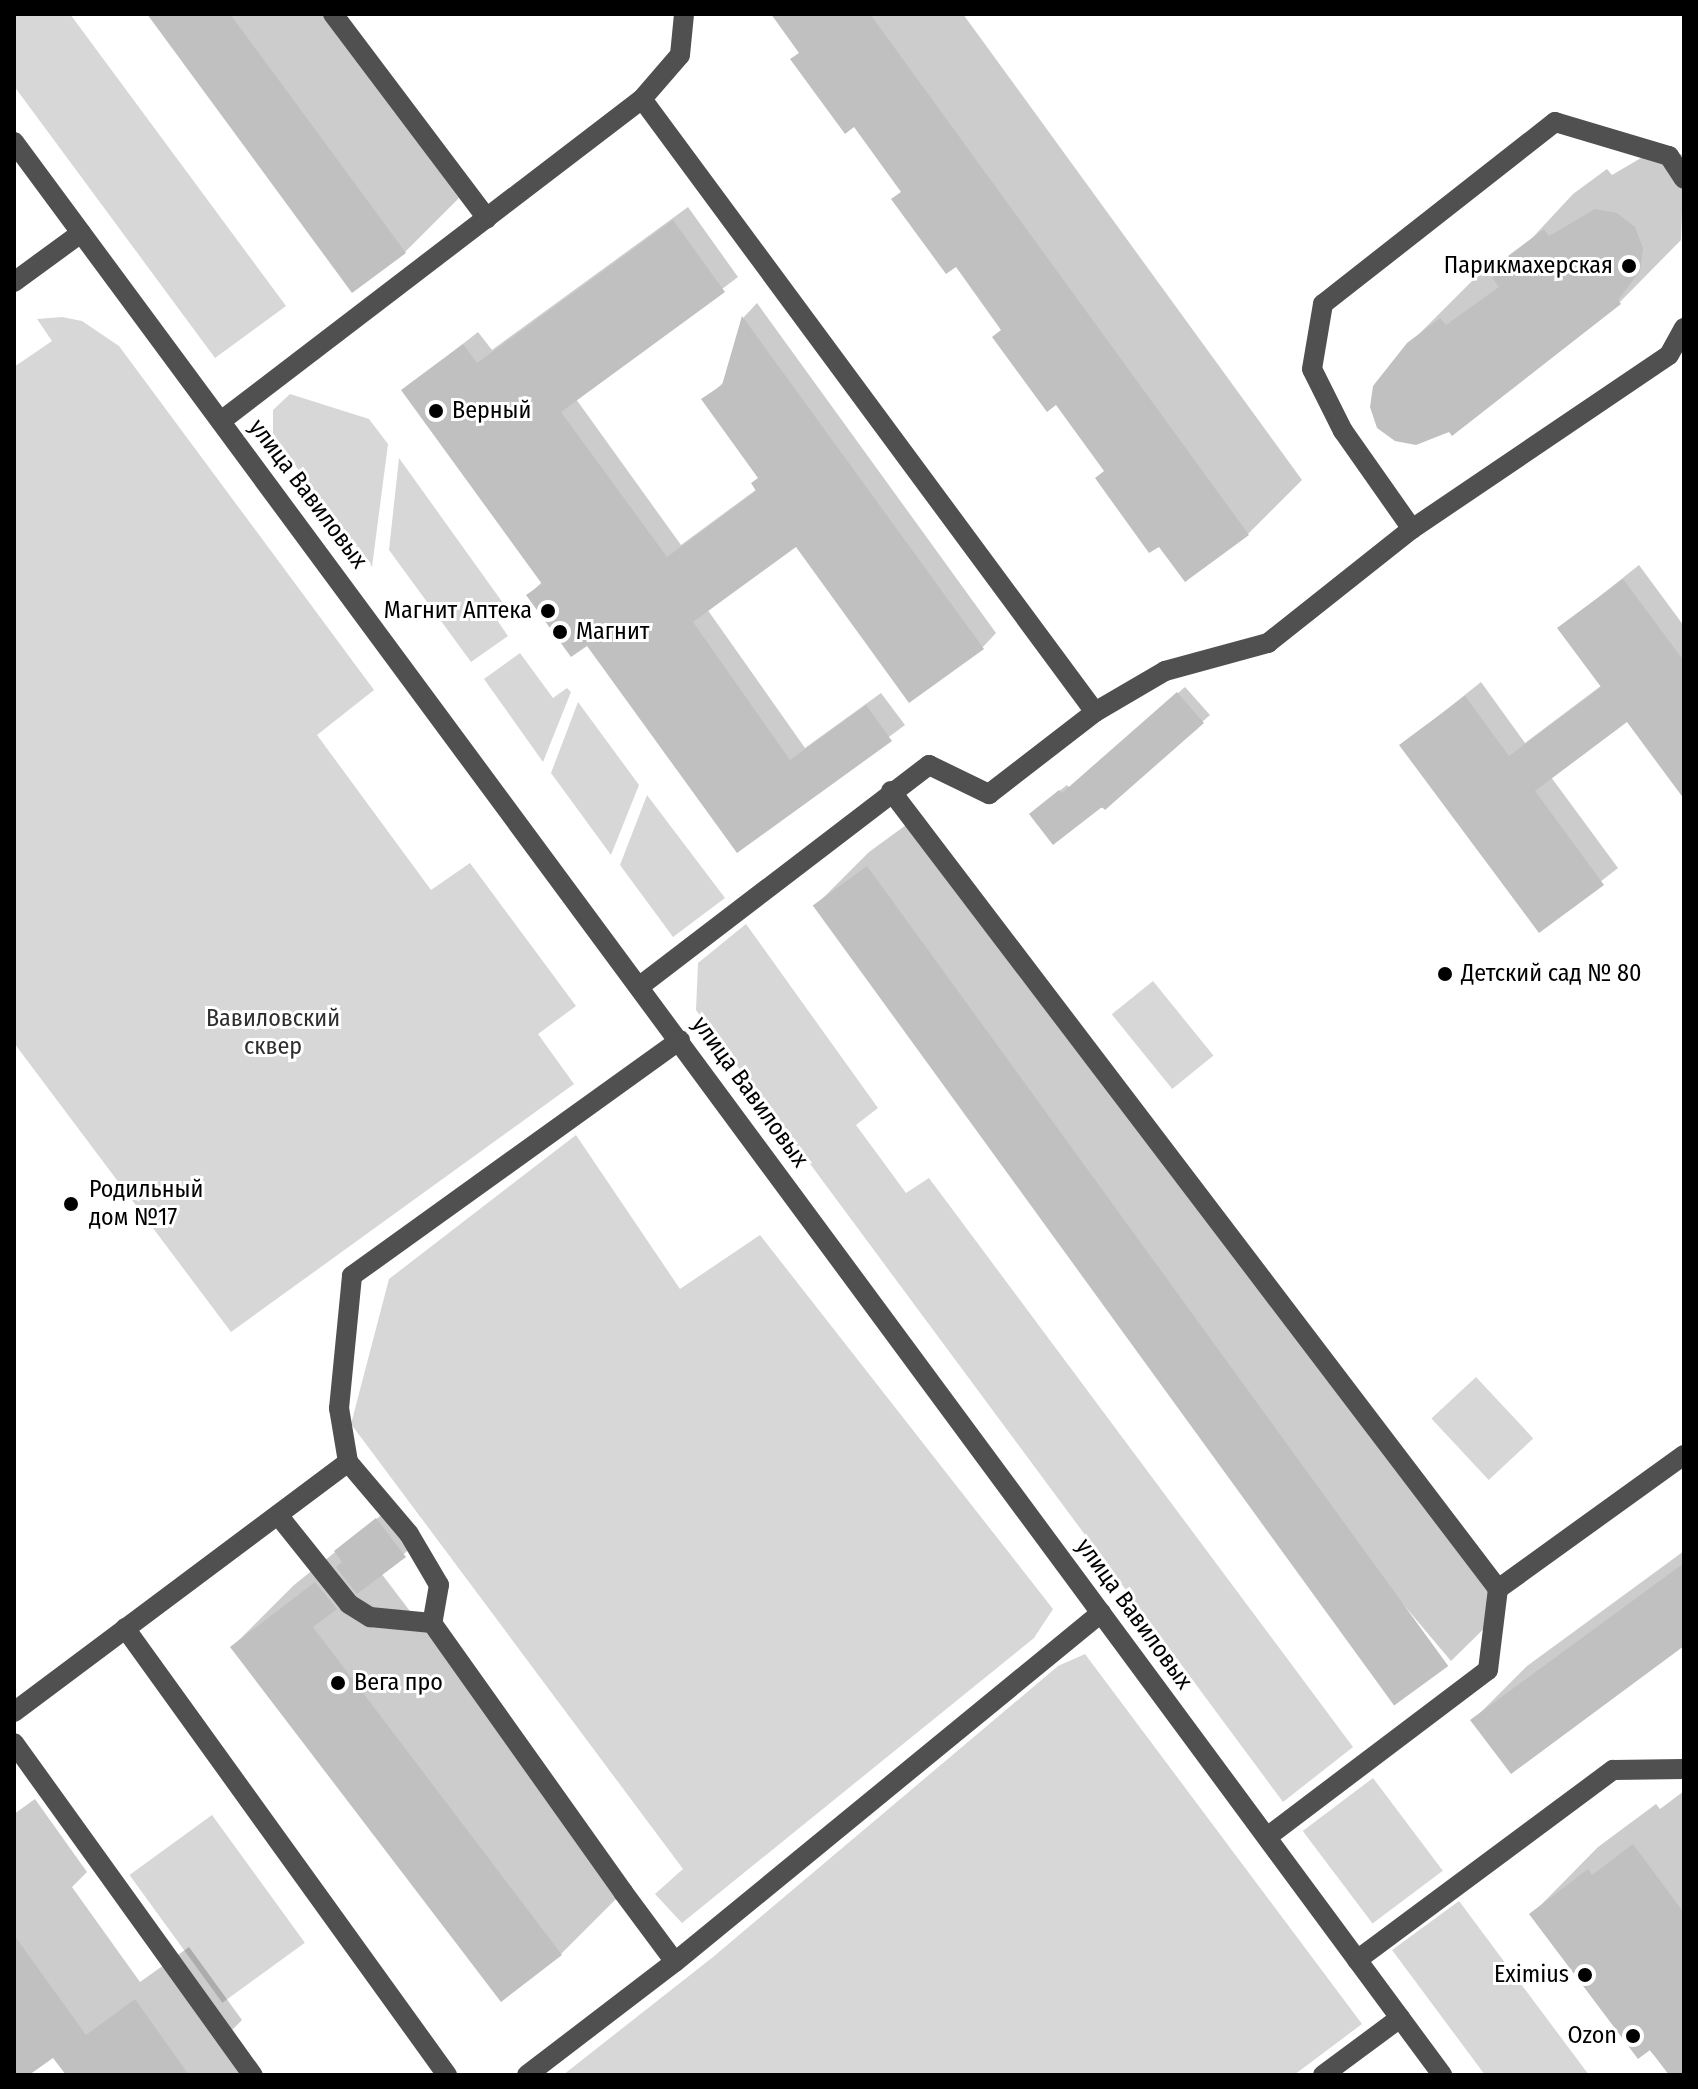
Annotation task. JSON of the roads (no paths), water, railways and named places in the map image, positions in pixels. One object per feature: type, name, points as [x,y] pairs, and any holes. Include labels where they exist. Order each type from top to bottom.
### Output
[{"type":"street","points":[[333,14],[487,218]]},
{"type":"street","points":[[221,421],[642,99],[680,55],[684,14]]},
{"type":"street","points":[[642,99],[1095,712]]},
{"type":"street","points":[[1412,529],[1343,431],[1312,369],[1323,304],[1555,122],[1669,156],[1684,179]]},
{"type":"street","name":"улица Вавиловых","points":[[14,142],[1442,2075]]},
{"type":"street","points":[[14,282],[81,233]]},
{"type":"street","points":[[640,986],[891,791],[929,765],[989,794],[1095,712],[1165,671],[1268,643],[1412,529],[1669,355],[1684,328]]},
{"type":"street","points":[[891,791],[1498,1589],[1488,1670],[1267,1837]]},
{"type":"street","points":[[675,1962],[432,1623],[439,1585],[409,1534],[348,1462],[339,1408],[352,1276],[680,1040]]},
{"type":"street","points":[[1498,1589],[1684,1455]]},
{"type":"street","points":[[14,1712],[348,1462]]},
{"type":"street","points":[[278,1515],[349,1604],[370,1617],[432,1623]]},
{"type":"street","points":[[527,2075],[675,1962],[1101,1613]]},
{"type":"street","points":[[125,1628],[447,2075]]},
{"type":"street","points":[[14,1743],[253,2075]]},
{"type":"street","points":[[1357,1960],[1613,1770],[1684,1769]]},
{"type":"street","points":[[1323,2075],[1400,2018]]},
{"type":"place","name":"Парикмахерская","points":[[1629,266]]},
{"type":"place","name":"Верный","points":[[436,411]]},
{"type":"place","name":"Магнит Аптека","points":[[548,611]]},
{"type":"place","name":"Магнит","points":[[560,632]]},
{"type":"place","name":"Детский сад № 80","points":[[1445,974]]},
{"type":"place","name":"Родильный дом №17","points":[[71,1204]]},
{"type":"place","name":"Вега про","points":[[338,1683]]},
{"type":"place","name":"Eximius","points":[[1585,1975]]},
{"type":"place","name":"Ozon","points":[[1633,2036]]},
{"type":"park label","name":"Вавиловский сквер","points":[[273,1033]]}]
